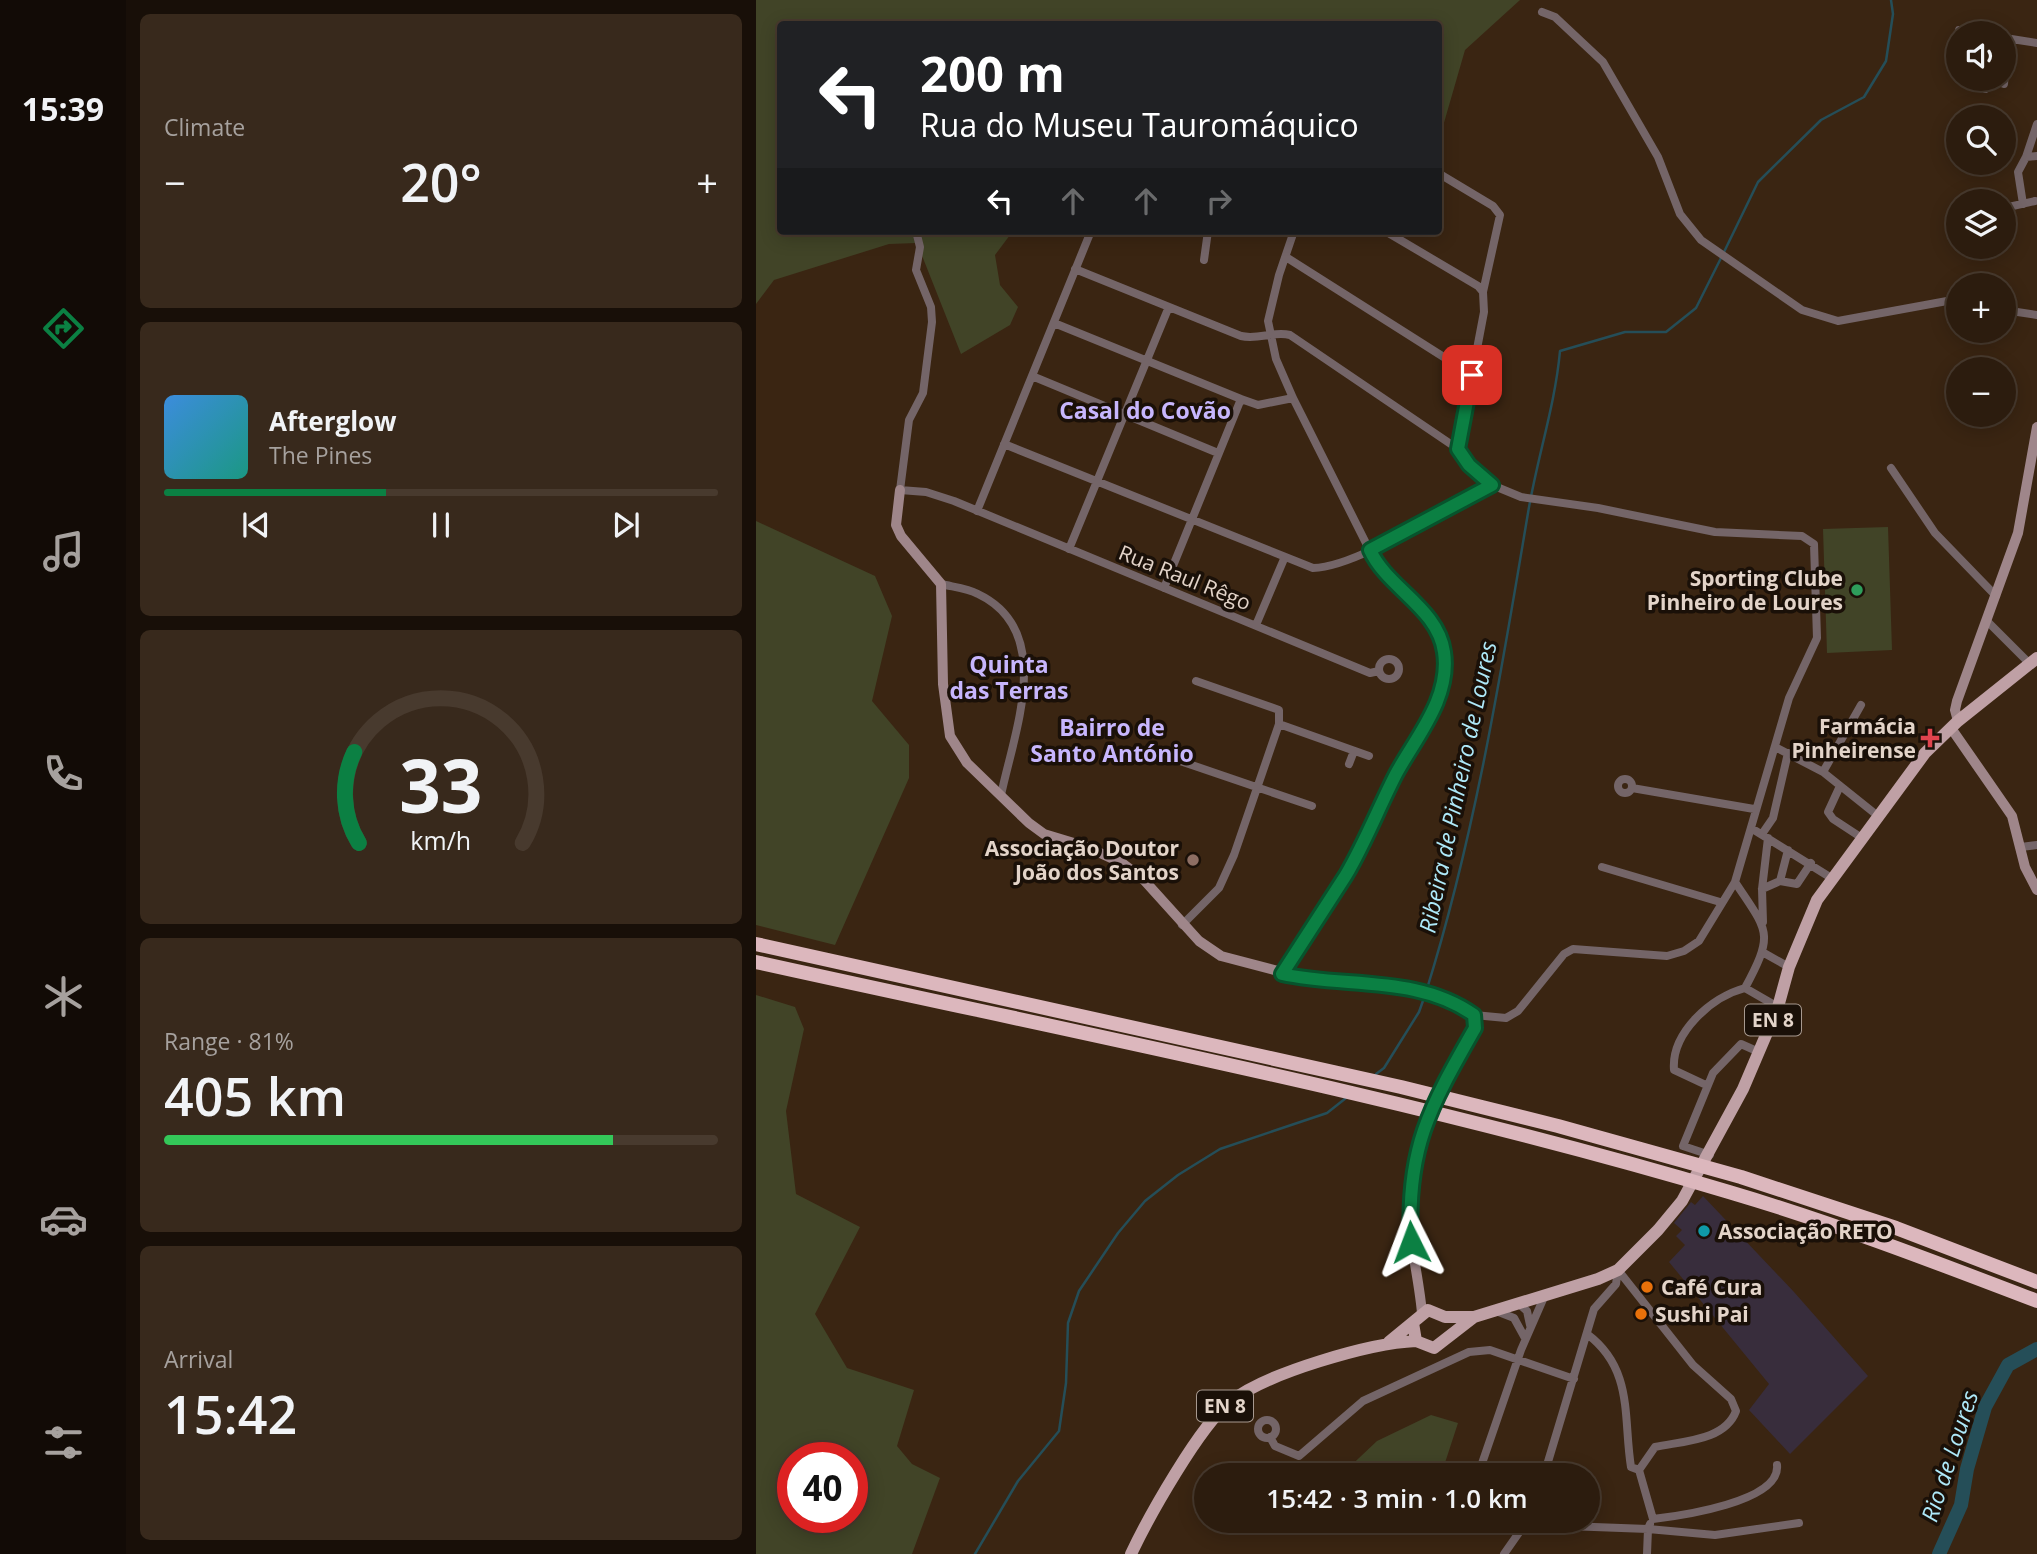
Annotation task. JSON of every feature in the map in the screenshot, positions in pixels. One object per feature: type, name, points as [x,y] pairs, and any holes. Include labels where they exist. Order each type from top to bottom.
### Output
[{"type":"highway","points":[[756,944],[1388,1084],[1558,1126],[1741,1177],[1896,1228],[2037,1282]]},
{"type":"highway","points":[[756,962],[1549,1141],[1732,1192],[1890,1245],[2037,1301]]},
{"type":"main road","name":"EN 8","points":[[1130,1554],[1199,1439],[1230,1402],[1302,1368],[1389,1342],[1416,1341],[1434,1348],[1474,1317],[1598,1279],[1618,1270],[1658,1230],[1682,1200],[1710,1155],[1778,1007],[1789,967],[1817,900],[1925,753],[1955,724],[2033,661]]},
{"type":"main road","name":"EN 8","points":[[1389,1342],[1429,1316],[1474,1317]]},
{"type":"main road","points":[[1416,1341],[1429,1316],[1448,1336]]},
{"type":"street","points":[[1542,12],[1555,17],[1603,62],[1658,157],[1680,214],[1700,240],[1802,310],[1838,321],[1946,301]]},
{"type":"street","points":[[2016,40],[2037,43]]},
{"type":"street","points":[[2022,204],[2018,172],[2037,124]]},
{"type":"street","points":[[2026,157],[2037,156]]},
{"type":"street","points":[[1442,175],[1493,206],[1500,215],[1483,292],[1484,312],[1458,449]]},
{"type":"street","points":[[2016,205],[2035,201]]},
{"type":"street","points":[[917,235],[920,247],[916,270],[930,307],[932,322],[923,393],[909,420],[896,525],[901,536],[941,583],[976,593],[990,601],[1007,617],[1021,642],[1025,677],[1001,795]]},
{"type":"street","points":[[977,511],[1089,235]]},
{"type":"street","points":[[1203,260],[1207,235]]},
{"type":"street","points":[[1282,974],[1347,872],[1401,766],[1429,722],[1444,668],[1444,651],[1429,618],[1378,567],[1293,398],[1269,334],[1270,308],[1293,235]]},
{"type":"street","points":[[1392,235],[1478,285],[1483,292]]},
{"type":"street","points":[[1286,257],[1472,375]]},
{"type":"street","points":[[941,583],[943,684],[950,736],[967,763],[1044,834],[1087,847],[1122,863],[1143,879],[1182,925],[1222,957],[1312,980],[1415,989],[1474,1015],[1506,1018],[1518,1011],[1564,954],[1573,949],[1667,956],[1684,951],[1699,941],[1720,902],[1735,883],[1754,809],[1789,698],[1817,638],[1814,544],[1810,540],[1802,536],[1715,532],[1598,508],[1521,497],[1492,485],[1469,465],[1458,449],[1290,335],[1269,334],[1251,339],[1241,337],[1075,269]]},
{"type":"street","points":[[1069,549],[1168,309]]},
{"type":"street","points":[[2016,312],[2037,315]]},
{"type":"street","points":[[1054,323],[1258,405],[1293,398]]},
{"type":"street","points":[[1032,376],[1218,453]]},
{"type":"street","points":[[1164,588],[1241,399]]},
{"type":"street","points":[[2037,427],[2018,533],[1955,710],[1955,724],[2012,816],[2025,867],[2037,890]]},
{"type":"street","points":[[1004,444],[1304,567],[1325,568],[1370,550],[1492,485]]},
{"type":"street","points":[[1891,468],[1936,533],[1996,596]]},
{"type":"street","name":"Rua Raul Rêgo","points":[[900,490],[926,492],[977,511],[1370,673],[1379,671]]},
{"type":"street","points":[[1255,625],[1284,559]]},
{"type":"street","points":[[1988,622],[2033,661]]},
{"type":"street","points":[[1182,925],[1219,888],[1234,855],[1279,724],[1279,710],[1196,681]]},
{"type":"street","points":[[1823,772],[1861,705]]},
{"type":"street","points":[[1279,724],[1369,756]]},
{"type":"street","points":[[1775,747],[1823,772],[1878,816]]},
{"type":"street","points":[[1349,764],[1354,751]]},
{"type":"street","points":[[1706,1085],[1674,1070],[1673,1058],[1689,1025],[1704,1011],[1745,988],[1764,953],[1762,887],[1765,836],[1773,818],[1788,753]]},
{"type":"street","points":[[1180,761],[1312,806]]},
{"type":"street","points":[[1840,786],[1828,812],[1833,819],[1862,838]]},
{"type":"street","points":[[1632,788],[1754,809]]},
{"type":"street","points":[[1751,828],[1833,879]]},
{"type":"street","points":[[2021,847],[2037,845]]},
{"type":"street","points":[[1780,881],[1788,850]]},
{"type":"street","points":[[1762,887],[1780,881],[1797,884],[1811,863]]},
{"type":"street","points":[[1602,867],[1720,902]]},
{"type":"street","points":[[1735,883],[1763,922]]},
{"type":"street","points":[[1764,953],[1789,967]]},
{"type":"street","points":[[1745,988],[1778,1007]]},
{"type":"street","points":[[1429,1316],[1411,1242],[1409,1210],[1412,1169],[1421,1130],[1475,1028],[1474,1015]]},
{"type":"street","points":[[1710,1155],[1683,1146],[1706,1085],[1713,1073],[1741,1044],[1759,1052]]},
{"type":"street","points":[[1548,1463],[1594,1309],[1619,1279],[1618,1270]]},
{"type":"street","points":[[1618,1270],[1693,1365],[1731,1399],[1737,1411],[1727,1427],[1708,1436],[1655,1447],[1639,1470],[1647,1506],[1653,1518]]},
{"type":"street","points":[[1482,1463],[1525,1338],[1546,1295]]},
{"type":"street","points":[[1518,1303],[1527,1311],[1530,1325]]},
{"type":"street","points":[[1494,1310],[1514,1318],[1525,1338]]},
{"type":"street","points":[[1587,1334],[1600,1344],[1622,1384],[1629,1426],[1631,1467],[1639,1470]]},
{"type":"street","points":[[1270,1437],[1275,1446],[1299,1456],[1363,1401],[1460,1356],[1490,1350],[1574,1379]]},
{"type":"street","points":[[1653,1518],[1743,1500],[1770,1483],[1777,1465]]},
{"type":"street","points":[[1647,1554],[1648,1529],[1653,1518]]},
{"type":"street","points":[[1600,1527],[1715,1535],[1799,1523]]},
{"type":"street","points":[[1504,1554],[1518,1533]]},
{"type":"shaded area","points":[[1703,1196],[1794,1292],[1868,1376],[1790,1454],[1749,1410],[1769,1384],[1669,1262],[1685,1245],[1676,1236],[1682,1230],[1674,1223],[1691,1202],[1695,1205]]},
{"type":"green space","points":[[756,0],[1520,0],[1465,50],[1442,130],[1442,21],[777,21],[777,235],[1010,235],[995,255],[1000,285],[1018,307],[1010,325],[961,354],[917,243],[889,244],[774,280],[756,304]]},
{"type":"green space","points":[[756,521],[875,576],[892,616],[872,701],[909,745],[909,778],[835,945],[756,925]]},
{"type":"green space","name":"Sporting Clube Pinheiro de Loures","points":[[1888,527],[1892,650],[1827,653],[1823,529]]},
{"type":"green space","points":[[756,995],[795,1007],[804,1029],[786,1111],[796,1194],[860,1227],[815,1314],[847,1368],[914,1390],[897,1446],[912,1464],[940,1478],[912,1554],[756,1554]]},
{"type":"green space","points":[[1431,1415],[1458,1423],[1445,1463],[1354,1463],[1377,1441]]},
{"type":"waterway","name":"Ribeira de Pinheiro de Loures","points":[[1724,252],[1758,182],[1821,120],[1864,97],[1886,61],[1893,14],[1891,0]]},
{"type":"waterway","name":"Ribeira de Pinheiro de Loures","points":[[1426,992],[1473,814],[1560,351],[1625,332],[1666,332],[1696,308],[1721,258]]},
{"type":"waterway","name":"Ribeira de Pinheiro de Loures","points":[[1376,1074],[1384,1068],[1419,1012],[1424,998]]},
{"type":"waterway","name":"Ribeira de Pinheiro de Loures","points":[[975,1554],[1018,1481],[1059,1431],[1066,1383],[1068,1323],[1079,1291],[1118,1233],[1145,1201],[1178,1175],[1220,1149],[1327,1113],[1346,1098]]},
{"type":"waterway","name":"Rio de Loures","points":[[1939,1554],[1961,1505],[1967,1469],[1985,1407],[2008,1365],[2037,1349]]},
{"type":"place","name":"Sporting Clube Pinheiro de Loures","points":[[1857,590]]},
{"type":"place","name":"Farmácia Pinheirense","points":[[1930,738]]},
{"type":"place","name":"Associação Doutor João dos Santos","points":[[1193,860]]},
{"type":"place","name":"Associação RETO","points":[[1704,1231]]},
{"type":"place","name":"Café Cura","points":[[1647,1287]]},
{"type":"place","name":"Sushi Pai","points":[[1641,1314]]},
{"type":"district","name":"Casal do Covão","points":[[1145,410]]},
{"type":"district","name":"Quinta das Terras","points":[[1009,677]]},
{"type":"district","name":"Bairro de Santo António","points":[[1112,740]]},
{"type":"route","points":[[1411,1242],[1409,1210],[1412,1169],[1421,1130],[1475,1028],[1474,1015],[1464,1008],[1408,987],[1312,980],[1282,974],[1347,872],[1384,797],[1429,722],[1436,702],[1444,668],[1444,651],[1438,634],[1415,602],[1378,567],[1370,550],[1492,485],[1469,465],[1458,449],[1472,375]]}]
